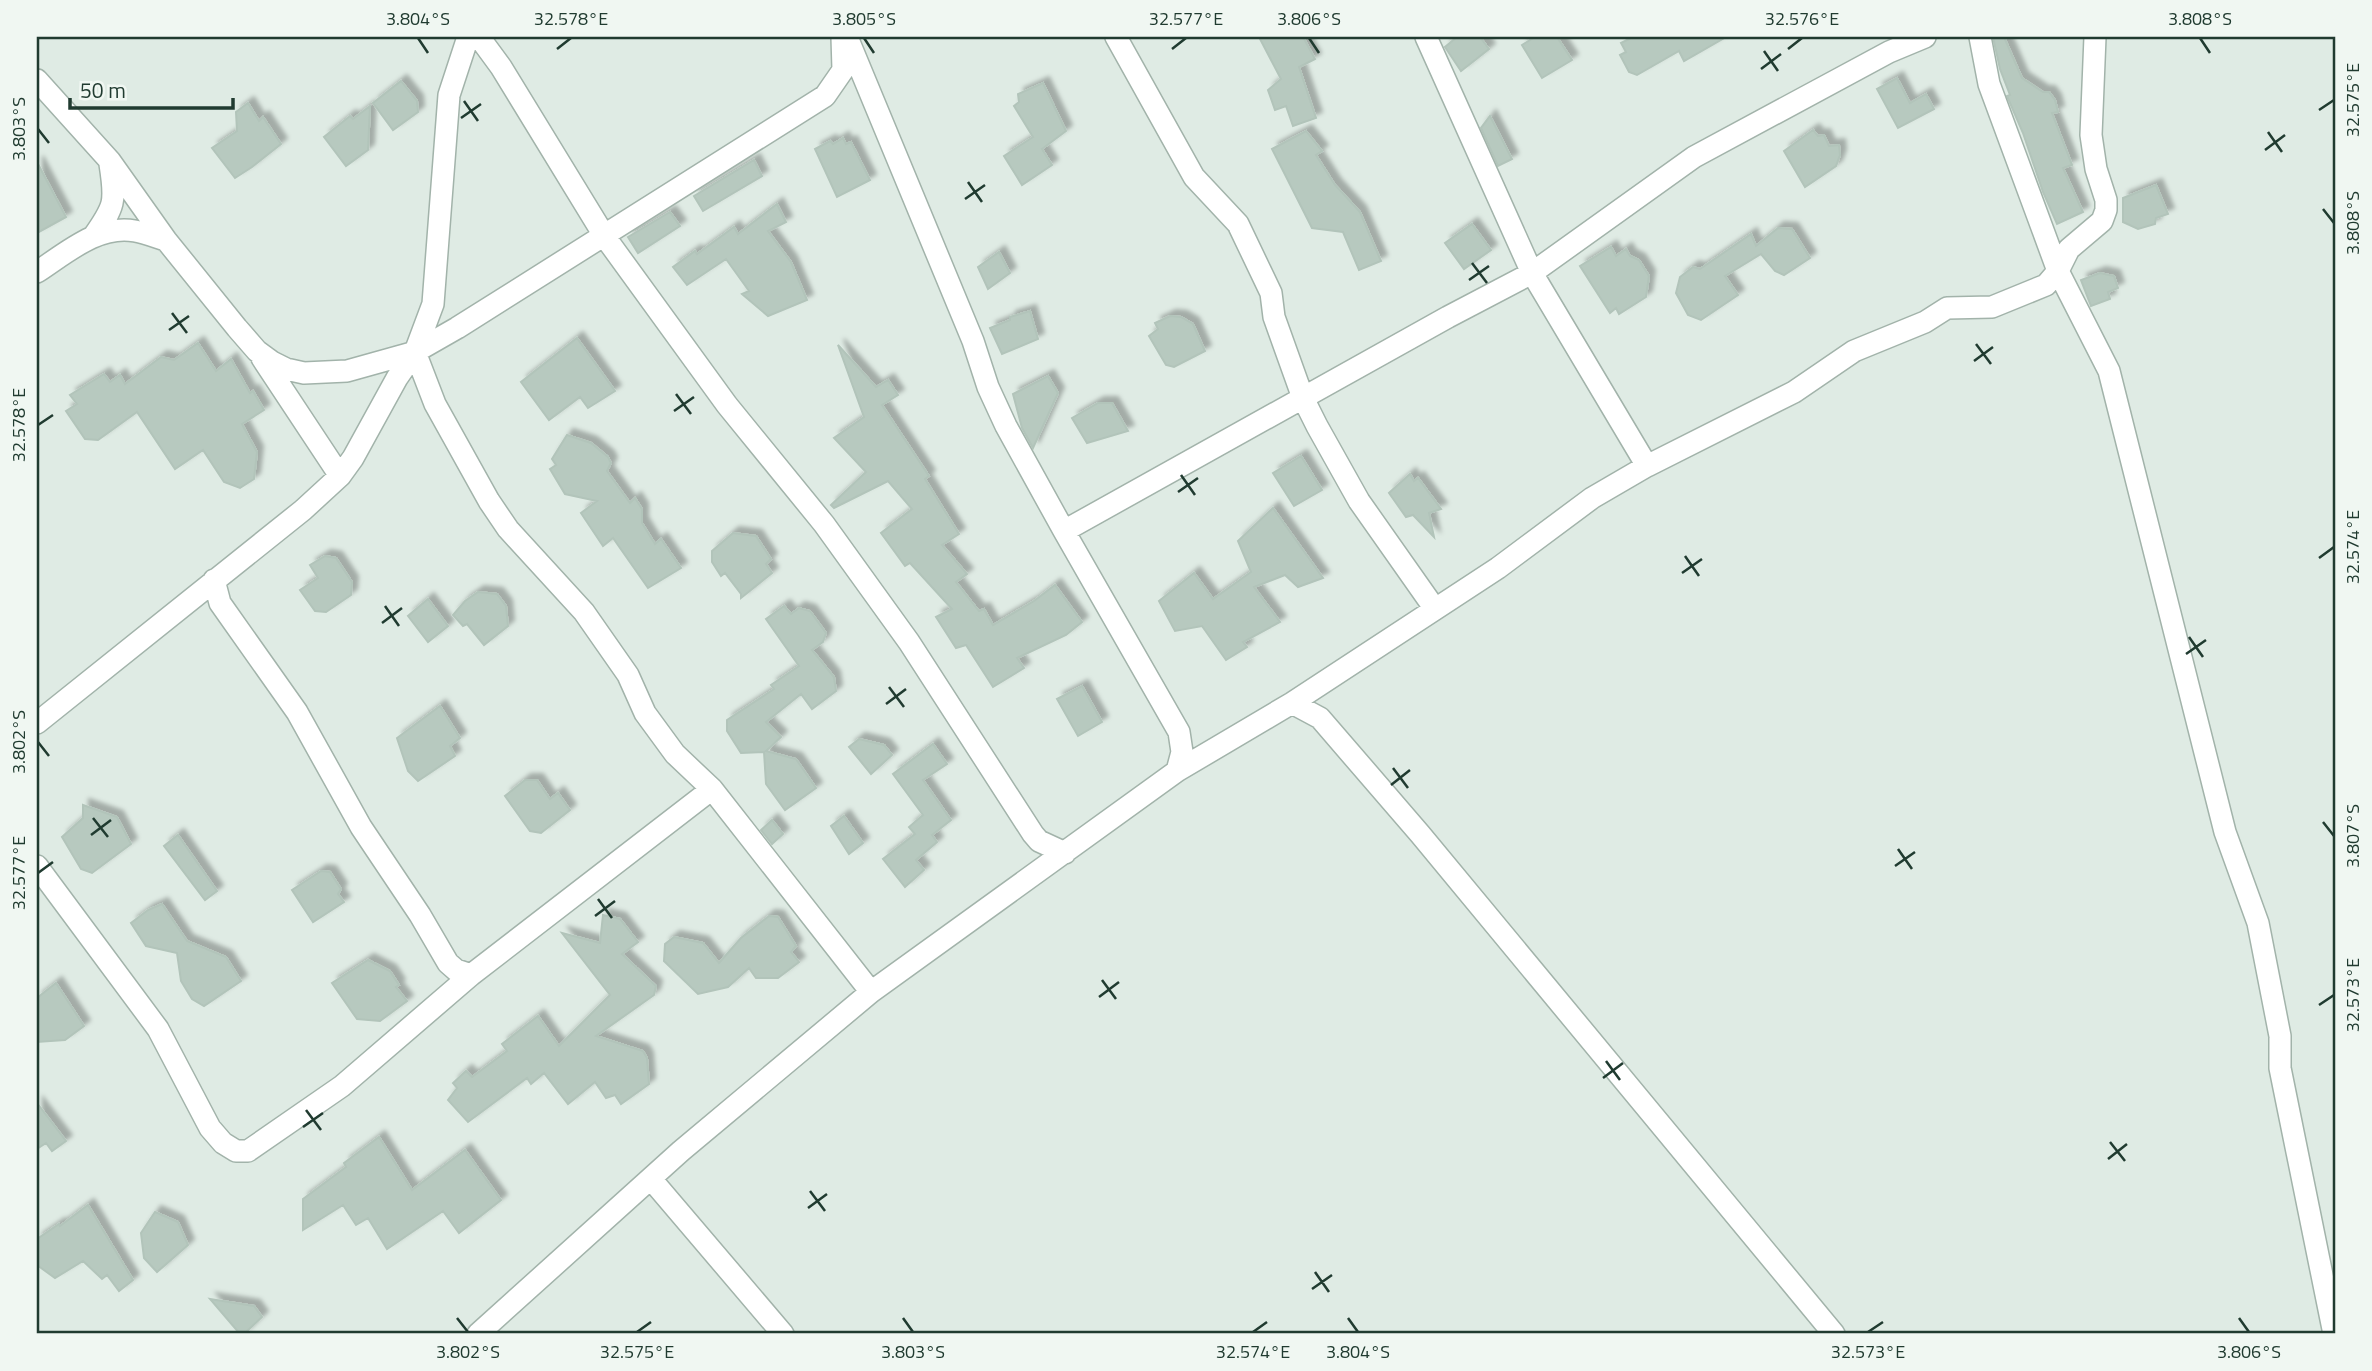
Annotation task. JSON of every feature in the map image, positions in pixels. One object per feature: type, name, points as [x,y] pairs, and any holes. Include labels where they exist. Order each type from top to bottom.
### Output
[{"type":"street","points":[[37,723],[303,510],[340,476],[363,442],[397,378],[415,352],[433,304],[449,95],[468,37]]},
{"type":"street","points":[[479,37],[605,237],[727,405],[824,524],[909,642],[1033,834],[1039,841],[1065,853]]},
{"type":"street","points":[[257,351],[286,369],[304,373],[347,371],[415,352],[605,237],[825,96],[843,70],[844,37]]},
{"type":"street","points":[[844,37],[973,341],[988,387],[1006,426],[1063,531],[1180,732],[1182,752],[1177,771]]},
{"type":"street","points":[[1116,37],[1194,177],[1238,224],[1271,293],[1274,317],[1303,398],[1359,501],[1436,609]]},
{"type":"street","points":[[1426,37],[1532,273],[1647,466]]},
{"type":"street","points":[[1063,531],[1532,273],[1693,157],[1889,52],[1925,37]]},
{"type":"street","points":[[1980,37],[1989,84],[2058,271],[2109,371],[2225,832],[2258,923],[2280,1036],[2280,1068],[2334,1334]]},
{"type":"street","points":[[478,1334],[651,1179],[871,992],[1177,771],[1292,703],[1498,568],[1592,498],[1647,466],[1794,392],[1854,351],[1925,322],[1947,308],[1992,307],[2046,285],[2058,271],[2069,249],[2102,221],[2106,210],[2091,135],[2095,37]]},
{"type":"street","points":[[37,80],[110,161],[166,240],[257,351],[340,476]]},
{"type":"street","points":[[93,237],[113,204],[110,161]]},
{"type":"street","points":[[37,272],[93,237],[116,231],[133,230],[166,240]]},
{"type":"street","points":[[415,352],[435,404],[489,501],[508,528],[584,611],[628,675],[645,713],[675,754],[712,789],[871,992]]},
{"type":"street","points":[[214,580],[220,603],[298,712],[361,827],[420,915],[448,963],[456,970],[471,975]]},
{"type":"street","points":[[1292,703],[1320,718],[1329,728],[1834,1334]]},
{"type":"street","points":[[37,866],[158,1029],[209,1128],[223,1143],[236,1151],[248,1151],[326,1098],[471,975],[712,789]]},
{"type":"street","points":[[651,1179],[783,1334]]},
{"type":"building","points":[[1259,37],[1303,37],[1315,59],[1299,67],[1316,118],[1293,126],[1286,106],[1275,110],[1268,90],[1281,79]]},
{"type":"building","points":[[1457,37],[1480,37],[1489,49],[1461,71],[1445,47]]},
{"type":"building","points":[[1535,37],[1557,37],[1572,60],[1542,78],[1522,45]]},
{"type":"building","points":[[1633,37],[1726,37],[1684,61],[1679,51],[1637,75],[1629,72],[1620,55],[1626,52],[1621,43]]},
{"type":"building","points":[[1993,37],[2004,37],[2022,78],[2043,92],[2049,92],[2055,100],[2058,112],[2052,113],[2072,165],[2063,168],[2083,212],[2057,224],[2007,96],[2010,95],[2000,69]]},
{"type":"building","points":[[1897,78],[1910,103],[1926,94],[1934,109],[1898,128],[1877,89]]},
{"type":"building","points":[[401,81],[417,101],[418,112],[393,130],[373,103]]},
{"type":"building","points":[[1043,83],[1066,131],[1042,149],[1052,165],[1022,185],[1004,156],[1033,137],[1014,106],[1019,102],[1018,94]]},
{"type":"building","points":[[248,103],[259,121],[263,117],[281,144],[235,178],[212,148],[237,131],[236,112]]},
{"type":"building","points":[[370,106],[368,150],[346,166],[324,137],[350,116],[353,119]]},
{"type":"building","points":[[1490,116],[1512,159],[1498,166],[1481,128]]},
{"type":"building","points":[[1813,130],[1818,136],[1824,135],[1829,146],[1839,145],[1840,155],[1836,166],[1805,187],[1784,151]]},
{"type":"building","points":[[1306,131],[1322,151],[1316,155],[1335,185],[1360,212],[1381,261],[1359,270],[1343,232],[1312,228],[1272,149]]},
{"type":"building","points":[[843,138],[846,144],[851,142],[870,180],[837,197],[815,149]]},
{"type":"building","points":[[754,160],[762,176],[703,211],[694,196]]},
{"type":"building","points":[[37,162],[66,217],[37,233]]},
{"type":"building","points":[[2156,185],[2168,214],[2156,218],[2155,224],[2138,229],[2123,222],[2123,198]]},
{"type":"building","points":[[777,204],[786,222],[768,231],[791,262],[807,300],[768,316],[742,294],[749,291],[726,259],[687,285],[673,267],[695,251],[697,254],[734,227],[738,234]]},
{"type":"building","points":[[670,212],[680,226],[638,253],[628,237]]},
{"type":"building","points":[[1472,224],[1491,250],[1464,269],[1445,243]]},
{"type":"building","points":[[1778,228],[1792,229],[1810,258],[1784,275],[1775,271],[1761,254],[1725,276],[1738,295],[1701,320],[1688,315],[1676,293],[1680,277],[1693,267],[1700,269],[1751,234],[1756,246]]},
{"type":"building","points":[[1611,247],[1616,256],[1626,249],[1630,256],[1639,260],[1649,276],[1646,297],[1619,314],[1616,308],[1610,313],[1580,266]]},
{"type":"building","points":[[999,252],[1010,273],[988,289],[978,267]]},
{"type":"building","points":[[2100,273],[2114,276],[2118,288],[2108,292],[2110,299],[2091,306],[2081,280]]},
{"type":"building","points":[[1030,311],[1038,339],[1002,354],[990,328],[1010,320],[1010,317]]},
{"type":"building","points":[[1170,316],[1181,317],[1193,324],[1205,351],[1174,367],[1166,365],[1149,336],[1158,329],[1155,323]]},
{"type":"building","points":[[577,338],[615,391],[588,408],[580,397],[549,420],[521,382]]},
{"type":"building","points":[[198,343],[216,371],[231,359],[250,393],[253,391],[264,410],[242,424],[257,452],[254,479],[240,488],[224,482],[203,450],[175,469],[137,412],[98,440],[85,439],[66,411],[77,404],[70,395],[104,374],[110,382],[120,375],[125,384],[161,357],[174,360]]},
{"type":"building","points":[[838,345],[876,387],[888,380],[898,395],[882,405],[929,476],[925,479],[959,534],[942,545],[967,574],[956,582],[979,611],[984,609],[993,625],[1055,585],[1082,622],[1066,635],[1017,658],[1024,668],[993,687],[966,645],[956,648],[936,617],[952,609],[910,563],[905,566],[881,533],[912,509],[888,481],[834,508],[831,505],[866,472],[834,438],[864,417]]},
{"type":"building","points":[[1048,376],[1058,393],[1033,448],[1022,428],[1013,394]]},
{"type":"building","points":[[1098,403],[1112,403],[1128,431],[1087,443],[1072,418]]},
{"type":"building","points":[[567,435],[591,443],[608,457],[611,463],[607,471],[630,503],[635,498],[642,509],[642,523],[655,544],[661,539],[681,568],[648,588],[613,538],[603,546],[581,513],[597,501],[565,494],[550,469],[556,465],[552,459]]},
{"type":"building","points":[[1301,456],[1322,490],[1294,506],[1273,473]]},
{"type":"building","points":[[1410,474],[1414,481],[1418,478],[1441,509],[1429,513],[1434,537],[1413,515],[1406,517],[1389,493]]},
{"type":"building","points":[[1273,508],[1323,578],[1298,587],[1285,575],[1254,587],[1280,622],[1243,642],[1247,647],[1226,660],[1202,626],[1175,631],[1159,601],[1194,573],[1213,599],[1251,572],[1238,541]]},
{"type":"building","points":[[733,533],[756,536],[771,559],[766,564],[772,573],[741,598],[741,594],[725,573],[721,576],[712,562],[712,551]]},
{"type":"building","points":[[325,556],[336,558],[352,582],[351,595],[326,612],[315,611],[300,590],[318,578],[310,565]]},
{"type":"building","points":[[478,592],[497,594],[506,606],[508,626],[484,645],[467,624],[463,626],[453,615],[465,601]]},
{"type":"building","points":[[428,599],[448,626],[428,642],[408,616]]},
{"type":"building","points":[[784,606],[791,614],[799,608],[810,611],[826,633],[823,642],[812,650],[834,677],[836,691],[812,709],[801,694],[766,722],[781,737],[766,751],[796,759],[816,788],[785,810],[766,784],[764,752],[741,753],[727,731],[727,720],[774,689],[771,685],[799,666],[766,619]]},
{"type":"building","points":[[1082,686],[1102,722],[1078,736],[1057,699]]},
{"type":"building","points":[[440,706],[460,738],[450,746],[455,756],[418,781],[408,771],[397,738]]},
{"type":"building","points":[[859,739],[884,745],[892,755],[871,774],[849,747]]},
{"type":"building","points":[[933,744],[947,764],[923,780],[951,820],[932,835],[937,842],[916,860],[924,870],[905,887],[883,859],[915,834],[909,827],[923,815],[893,774]]},
{"type":"building","points":[[525,780],[537,780],[550,799],[558,793],[570,810],[541,833],[530,831],[505,796]]},
{"type":"building","points":[[83,805],[117,817],[131,844],[92,873],[81,869],[62,837],[83,818]]},
{"type":"building","points":[[844,816],[863,843],[849,854],[831,826]]},
{"type":"building","points":[[772,820],[783,834],[772,844],[761,830]]},
{"type":"building","points":[[178,835],[217,891],[205,900],[164,846]]},
{"type":"building","points":[[321,871],[330,872],[341,889],[338,894],[344,902],[313,922],[292,890]]},
{"type":"building","points":[[162,904],[187,941],[226,957],[241,981],[204,1006],[192,999],[181,981],[177,953],[146,946],[131,923],[148,910]]},
{"type":"building","points":[[603,915],[620,919],[638,942],[622,954],[656,986],[654,995],[596,1036],[643,1051],[647,1058],[649,1084],[621,1104],[615,1095],[606,1098],[595,1082],[568,1104],[544,1073],[531,1084],[527,1078],[468,1122],[448,1100],[457,1088],[453,1083],[466,1071],[472,1077],[507,1051],[502,1044],[538,1016],[559,1046],[610,995],[562,933],[600,943]]},
{"type":"building","points":[[769,916],[778,917],[796,946],[791,952],[799,962],[778,978],[756,978],[749,968],[728,987],[698,994],[664,961],[665,944],[674,937],[703,943],[719,963],[741,938]]},
{"type":"building","points":[[368,960],[390,971],[399,985],[396,987],[407,1001],[380,1021],[357,1019],[332,983]]},
{"type":"building","points":[[56,983],[84,1026],[65,1040],[37,1042],[37,998]]},
{"type":"building","points":[[37,1103],[66,1141],[52,1151],[46,1143],[37,1149]]},
{"type":"building","points":[[379,1137],[412,1190],[465,1150],[501,1200],[459,1233],[443,1211],[387,1249],[368,1218],[356,1225],[343,1205],[303,1230],[303,1199],[346,1167],[344,1163]]},
{"type":"building","points":[[88,1205],[133,1280],[119,1291],[107,1275],[102,1279],[83,1261],[55,1278],[37,1265],[37,1239]]},
{"type":"building","points":[[155,1212],[178,1222],[188,1245],[157,1272],[144,1258],[141,1233]]},
{"type":"building","points":[[210,1299],[254,1306],[262,1317],[244,1334],[240,1334]]}]
